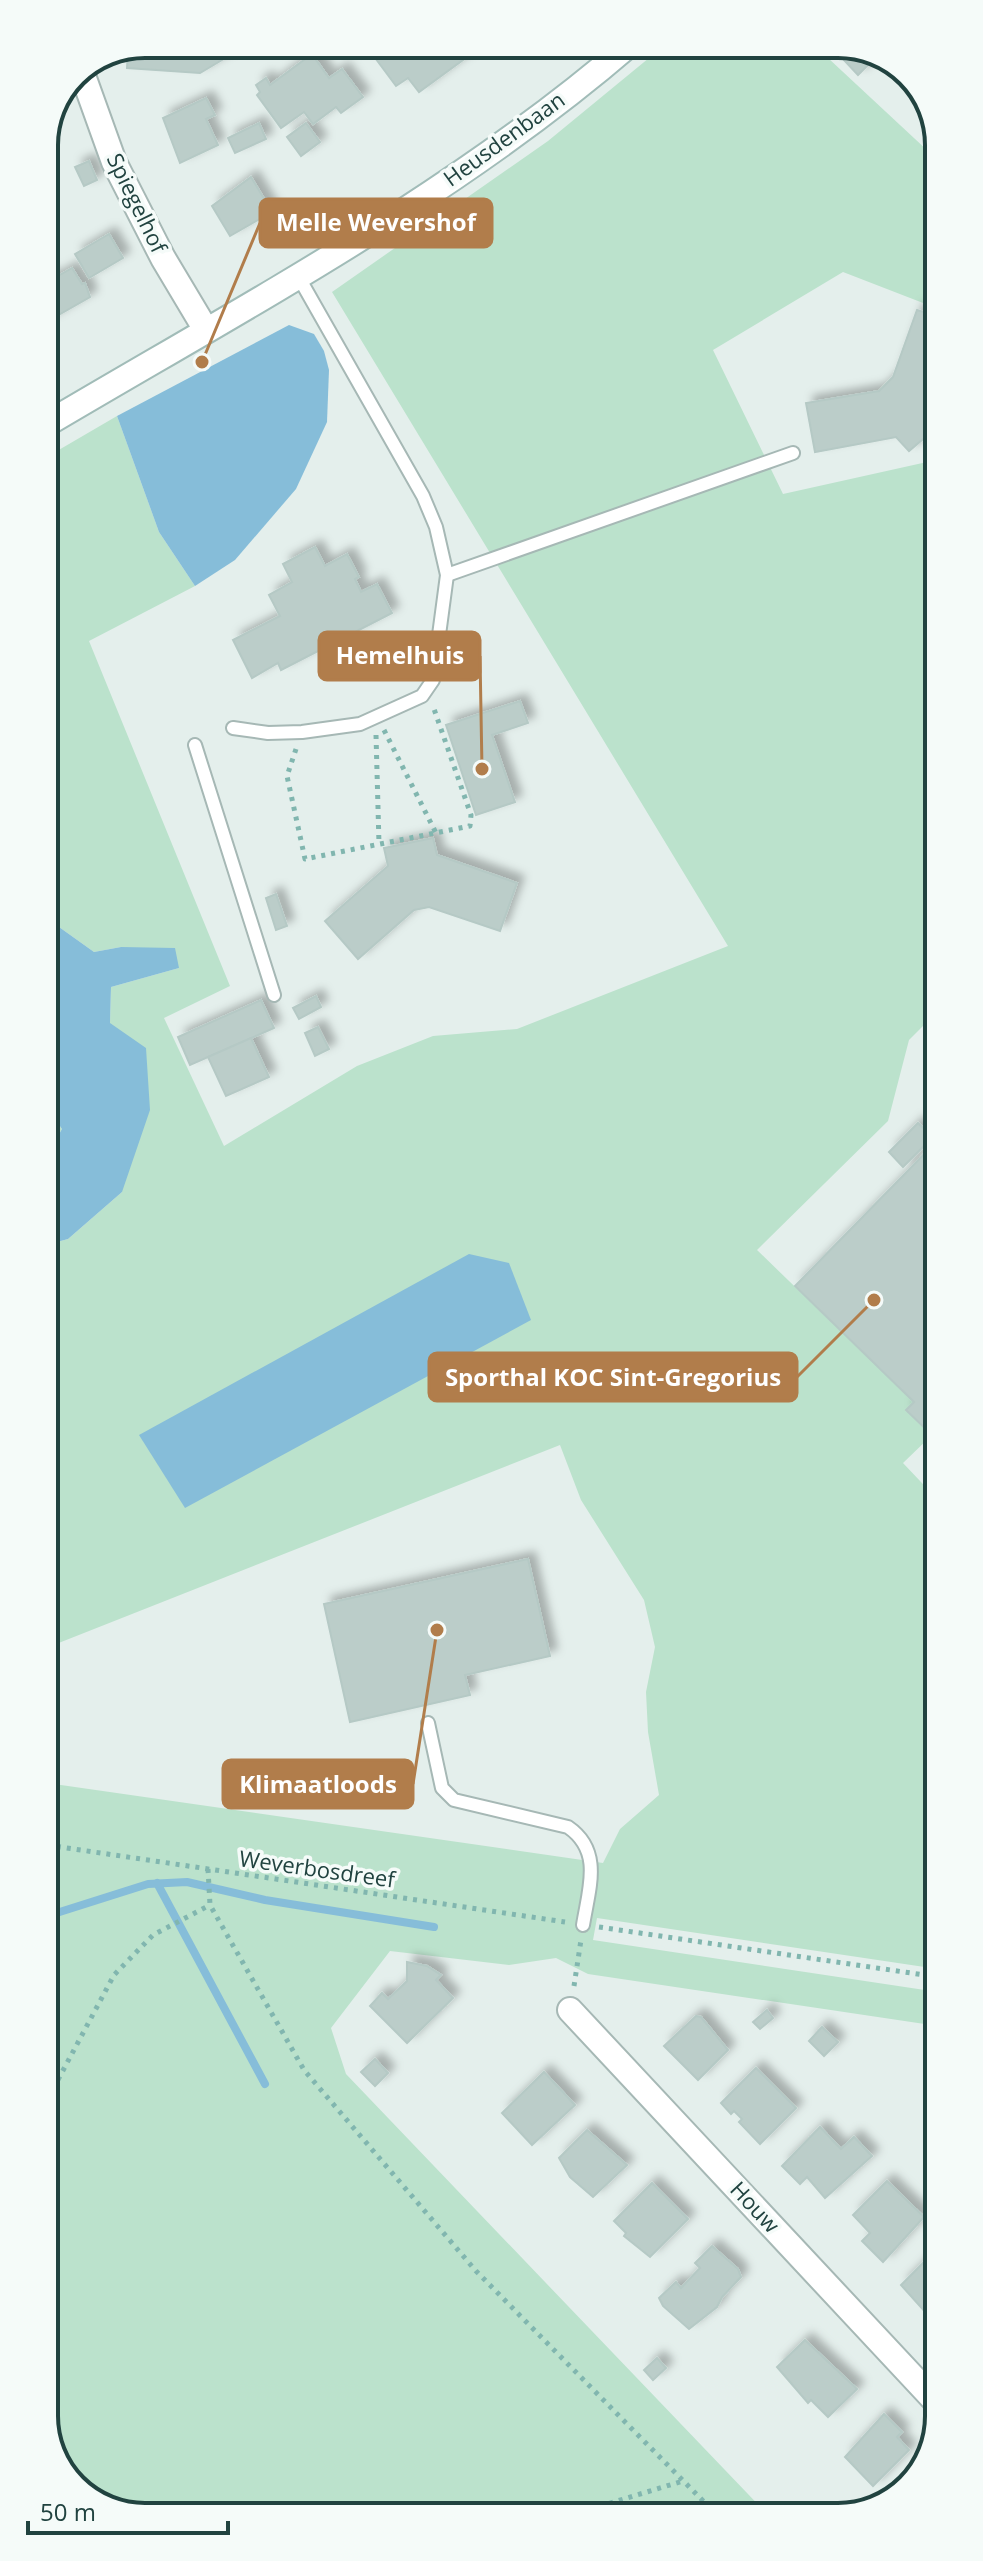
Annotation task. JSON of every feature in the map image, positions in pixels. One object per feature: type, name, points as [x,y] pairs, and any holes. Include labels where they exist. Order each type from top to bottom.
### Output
[{"type":"street","name":"Heusdenbaan","points":[[58,417],[298,276],[464,170],[612,58]]},
{"type":"street","name":"Spiegelhof","points":[[85,81],[114,162],[163,258],[206,330]]},
{"type":"street","name":"Houw","points":[[570,2010],[925,2390]]},
{"type":"lane","points":[[233,728],[268,733],[302,732],[360,724],[422,696],[433,680],[447,575],[436,527],[423,496],[298,276]]},
{"type":"lane","points":[[447,575],[793,453]]},
{"type":"lane","points":[[195,745],[274,995]]},
{"type":"lane","points":[[428,1723],[442,1788],[454,1800],[568,1827],[582,1837],[590,1852],[592,1865],[583,1925]]},
{"type":"path","points":[[302,732],[287,776],[305,859],[470,826],[472,821],[426,689]]},
{"type":"path","points":[[376,717],[436,833]]},
{"type":"path","points":[[376,717],[379,844]]},
{"type":"path","name":"Weverbosdreef","points":[[58,1847],[925,1975]]},
{"type":"path","points":[[208,1869],[210,1905],[304,2070],[476,2271],[705,2503]]},
{"type":"path","points":[[58,2080],[114,1975],[153,1935],[189,1912],[210,1905]]},
{"type":"path","points":[[570,2010],[583,1925]]},
{"type":"path","points":[[611,2503],[684,2481]]},
{"type":"green space","points":[[649,58],[828,58],[925,148],[925,304],[843,272],[713,350],[783,494],[925,462],[925,1024],[909,1040],[888,1121],[757,1250],[914,1402],[906,1410],[925,1428],[925,1442],[903,1463],[925,1486],[925,1967],[597,1918],[593,1940],[925,1990],[925,2024],[588,1974],[556,1958],[509,1965],[390,1951],[331,2028],[346,2074],[756,2503],[139,2503],[101,2491],[83,2478],[65,2449],[59,2428],[58,1785],[603,1863],[620,1829],[659,1795],[648,1732],[646,1692],[655,1647],[644,1600],[581,1500],[560,1445],[58,1643],[58,1242],[68,1239],[122,1192],[110,1023],[111,987],[179,968],[121,947],[94,952],[58,926],[58,450],[117,416],[159,532],[195,586],[89,641],[230,986],[164,1018],[224,1146],[357,1066],[433,1036],[517,1029],[728,946],[332,292],[548,141]]},
{"type":"water","points":[[289,325],[314,334],[324,351],[329,370],[327,422],[296,489],[235,560],[195,586],[159,532],[117,416]]},
{"type":"water","points":[[58,926],[94,952],[121,947],[175,948],[179,968],[111,987],[110,1023],[146,1048],[150,1110],[122,1192],[68,1239],[58,1242],[58,1136],[62,1129],[58,1123]]},
{"type":"water","points":[[469,1254],[509,1263],[531,1320],[185,1508],[139,1435]]},
{"type":"building","points":[[145,58],[225,58],[200,73],[127,68],[127,60]]},
{"type":"building","points":[[307,58],[315,58],[329,78],[342,69],[363,97],[341,113],[336,107],[313,124],[304,112],[281,128],[257,95],[260,92],[256,85],[266,78],[270,85]]},
{"type":"building","points":[[375,58],[466,58],[419,92],[408,78],[396,86]]},
{"type":"building","points":[[842,58],[869,64],[858,75]]},
{"type":"building","points":[[206,98],[215,115],[206,119],[218,145],[180,163],[163,118]]},
{"type":"building","points":[[259,123],[266,139],[235,153],[228,138]]},
{"type":"building","points":[[306,123],[320,142],[301,156],[287,137]]},
{"type":"building","points":[[89,161],[97,180],[84,186],[75,167]]},
{"type":"building","points":[[251,177],[272,212],[230,236],[212,206]]},
{"type":"building","points":[[109,234],[123,258],[89,278],[75,254]]},
{"type":"building","points":[[72,268],[82,284],[85,283],[90,297],[58,315],[58,276]]},
{"type":"building","points":[[917,310],[925,313],[925,437],[909,451],[896,437],[815,452],[806,403],[879,391],[893,377]]},
{"type":"building","points":[[315,547],[325,566],[347,554],[359,577],[355,579],[361,592],[377,584],[392,613],[281,670],[278,663],[252,678],[233,640],[280,616],[269,595],[292,582],[283,564]]},
{"type":"building","points":[[520,701],[528,723],[492,735],[515,802],[476,815],[446,725]]},
{"type":"building","points":[[433,838],[437,855],[517,883],[500,931],[429,907],[414,910],[358,959],[325,921],[388,866],[384,848]]},
{"type":"building","points":[[276,894],[287,926],[276,930],[266,898]]},
{"type":"building","points":[[316,996],[321,1007],[299,1019],[293,1008]]},
{"type":"building","points":[[261,1000],[274,1028],[190,1065],[178,1037]]},
{"type":"building","points":[[318,1027],[329,1049],[315,1056],[305,1033]]},
{"type":"building","points":[[251,1038],[269,1077],[226,1096],[208,1057]]},
{"type":"building","points":[[918,1123],[925,1130],[925,1145],[903,1167],[889,1152]]},
{"type":"building","points":[[925,1153],[925,1428],[906,1410],[914,1402],[795,1286]]},
{"type":"building","points":[[528,1559],[550,1656],[465,1675],[470,1695],[350,1722],[324,1604]]},
{"type":"building","points":[[407,1962],[427,1966],[441,1975],[436,1980],[453,1998],[407,2043],[370,2006],[382,1993],[388,1999],[407,1981]]},
{"type":"building","points":[[767,2010],[773,2018],[760,2029],[753,2022]]},
{"type":"building","points":[[696,2016],[701,2017],[728,2050],[698,2080],[664,2046]]},
{"type":"building","points":[[822,2027],[838,2042],[824,2056],[809,2041]]},
{"type":"building","points":[[375,2059],[388,2073],[375,2086],[361,2072]]},
{"type":"building","points":[[756,2068],[796,2108],[760,2144],[739,2122],[742,2119],[734,2111],[731,2114],[721,2103]]},
{"type":"building","points":[[544,2072],[575,2105],[532,2145],[502,2113]]},
{"type":"building","points":[[820,2127],[841,2149],[854,2137],[872,2156],[825,2198],[807,2177],[800,2184],[782,2166]]},
{"type":"building","points":[[587,2130],[627,2165],[593,2197],[570,2177],[559,2158]]},
{"type":"building","points":[[887,2181],[924,2217],[883,2262],[862,2241],[870,2233],[853,2215]]},
{"type":"building","points":[[652,2183],[688,2219],[650,2257],[624,2236],[626,2233],[614,2221]]},
{"type":"building","points":[[712,2246],[738,2269],[741,2277],[717,2307],[689,2329],[663,2306],[659,2298],[676,2282],[681,2288],[700,2268],[695,2263]]},
{"type":"building","points":[[925,2261],[925,2312],[901,2285]]},
{"type":"building","points":[[805,2340],[857,2389],[828,2417],[811,2400],[808,2403],[777,2367]]},
{"type":"building","points":[[657,2358],[666,2368],[653,2380],[644,2370]]},
{"type":"building","points":[[884,2414],[902,2432],[897,2437],[909,2450],[873,2486],[845,2457]]},
{"type":"waterway","points":[[58,1913],[148,1884],[187,1882],[265,1900],[434,1927]]},
{"type":"waterway","points":[[157,1883],[265,2084]]},
{"type":"place","name":"Melle Wevershof","points":[[202,362]]},
{"type":"place","name":"Hemelhuis","points":[[482,769]]},
{"type":"place","name":"Sporthal KOC Sint-Gregorius","points":[[874,1300]]},
{"type":"place","name":"Klimaatloods","points":[[437,1630]]}]
